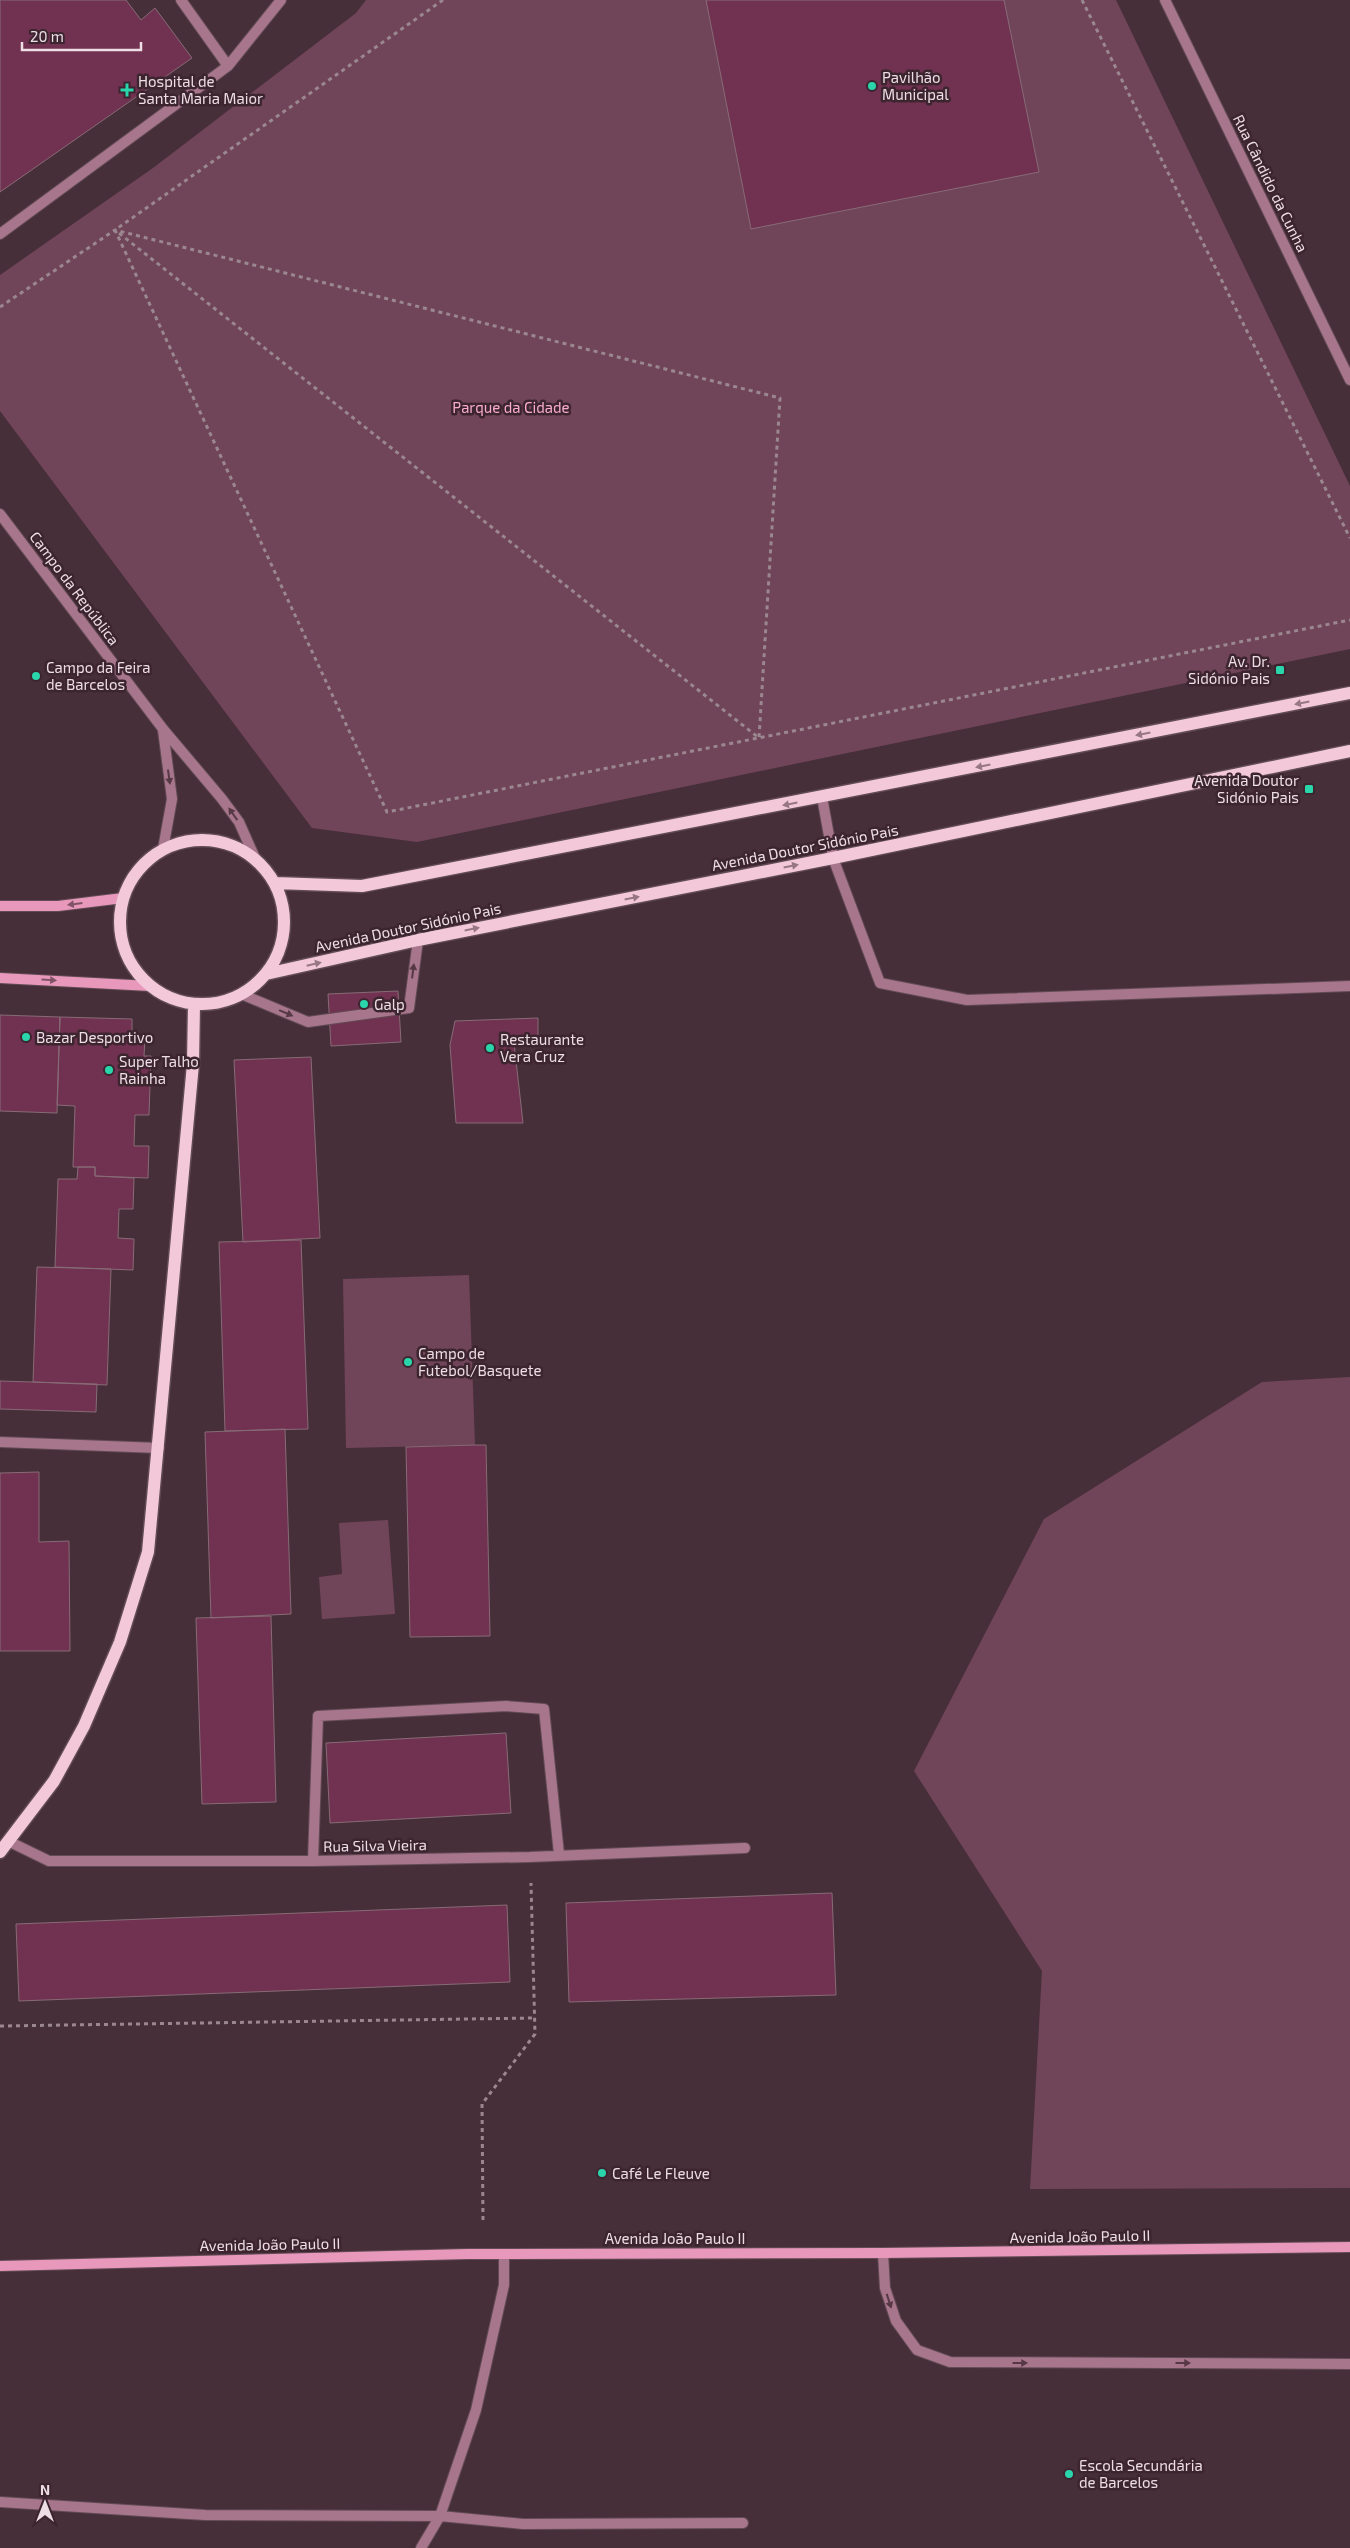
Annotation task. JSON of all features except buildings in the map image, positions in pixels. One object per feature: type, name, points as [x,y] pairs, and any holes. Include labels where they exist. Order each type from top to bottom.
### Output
[{"type":"main road","points":[[276,883],[362,886],[1350,693]]},
{"type":"main road","name":"Avenida Doutor Sidónio Pais","points":[[266,974],[418,940],[833,858],[1350,751]]},
{"type":"main road","points":[[210,840],[234,846],[255,858],[276,883],[283,906],[285,930],[279,953],[266,974],[241,994],[218,1002],[194,1004],[171,998],[150,986],[134,968],[124,945],[120,922],[124,898],[132,878],[146,861],[163,849],[186,841],[210,840]]},
{"type":"main road","points":[[0,1852],[10,1842],[54,1781],[84,1726],[120,1642],[148,1552],[194,1064],[194,1004]]},
{"type":"street","points":[[181,0],[228,66]]},
{"type":"street","points":[[0,234],[228,66],[281,0]]},
{"type":"street","name":"Rua Cândido da Cunha","points":[[1165,0],[1350,380]]},
{"type":"street","name":"Campo da República","points":[[0,514],[163,729],[222,798],[239,822],[255,858]]},
{"type":"street","name":"Campo da República","points":[[163,729],[172,798],[163,849]]},
{"type":"street","points":[[822,797],[833,858],[880,983],[967,1000],[1350,986]]},
{"type":"street","points":[[0,906],[58,906],[124,898]]},
{"type":"street","points":[[241,994],[308,1022],[409,1008],[418,940]]},
{"type":"street","points":[[0,978],[150,986]]},
{"type":"street","points":[[0,1442],[159,1448]]},
{"type":"street","points":[[313,1861],[318,1716],[506,1706],[544,1709],[559,1854]]},
{"type":"street","name":"Rua Silva Vieira","points":[[10,1842],[49,1861],[313,1861],[530,1857],[559,1854],[745,1848]]},
{"type":"street","name":"Avenida João Paulo II","points":[[0,2266],[504,2254],[883,2253],[1350,2247]]},
{"type":"street","points":[[883,2253],[885,2288],[896,2321],[917,2350],[950,2362],[1350,2364]]},
{"type":"street","points":[[421,2548],[440,2516],[476,2410],[504,2285],[504,2254]]},
{"type":"street","points":[[0,2502],[205,2515],[440,2516],[523,2524],[743,2523]]},
{"type":"path","points":[[0,307],[115,230],[443,0]]},
{"type":"path","points":[[1082,0],[1350,538]]},
{"type":"path","points":[[115,230],[387,812],[1350,620]]},
{"type":"path","points":[[115,230],[780,398],[759,738]]},
{"type":"path","points":[[115,230],[759,738]]},
{"type":"path","points":[[483,2220],[482,2104],[535,2034],[530,1857]]},
{"type":"path","points":[[0,2026],[534,2018]]},
{"type":"green space","name":"Parque da Cidade","points":[[366,0],[1116,0],[1350,486],[1350,649],[417,842],[312,828],[0,411],[0,275],[153,168],[356,13]]},
{"type":"green space","name":"Campo de Futebol/Basquete","points":[[469,1275],[475,1445],[346,1448],[343,1279]]},
{"type":"green space","points":[[1350,1377],[1350,2188],[1030,2189],[1042,1971],[914,1771],[1044,1519],[1262,1382]]},
{"type":"green space","points":[[388,1520],[395,1614],[322,1619],[319,1577],[342,1574],[339,1523]]},
{"type":"place","name":"Pavilhão Municipal","points":[[872,86]]},
{"type":"place","name":"Hospital de Santa Maria Maior","points":[[127,90]]},
{"type":"place","name":"Av. Dr. Sidónio Pais","points":[[1280,670]]},
{"type":"place","name":"Campo da Feira de Barcelos","points":[[36,676]]},
{"type":"place","name":"Avenida Doutor Sidónio Pais","points":[[1309,789]]},
{"type":"place","name":"Galp","points":[[364,1004]]},
{"type":"place","name":"Bazar Desportivo","points":[[26,1037]]},
{"type":"place","name":"Restaurante Vera Cruz","points":[[490,1048]]},
{"type":"place","name":"Super Talho Rainha","points":[[109,1070]]},
{"type":"place","name":"Campo de Futebol/Basquete","points":[[408,1362]]},
{"type":"place","name":"Café Le Fleuve","points":[[602,2173]]},
{"type":"place","name":"Escola Secundária de Barcelos","points":[[1069,2474]]}]
